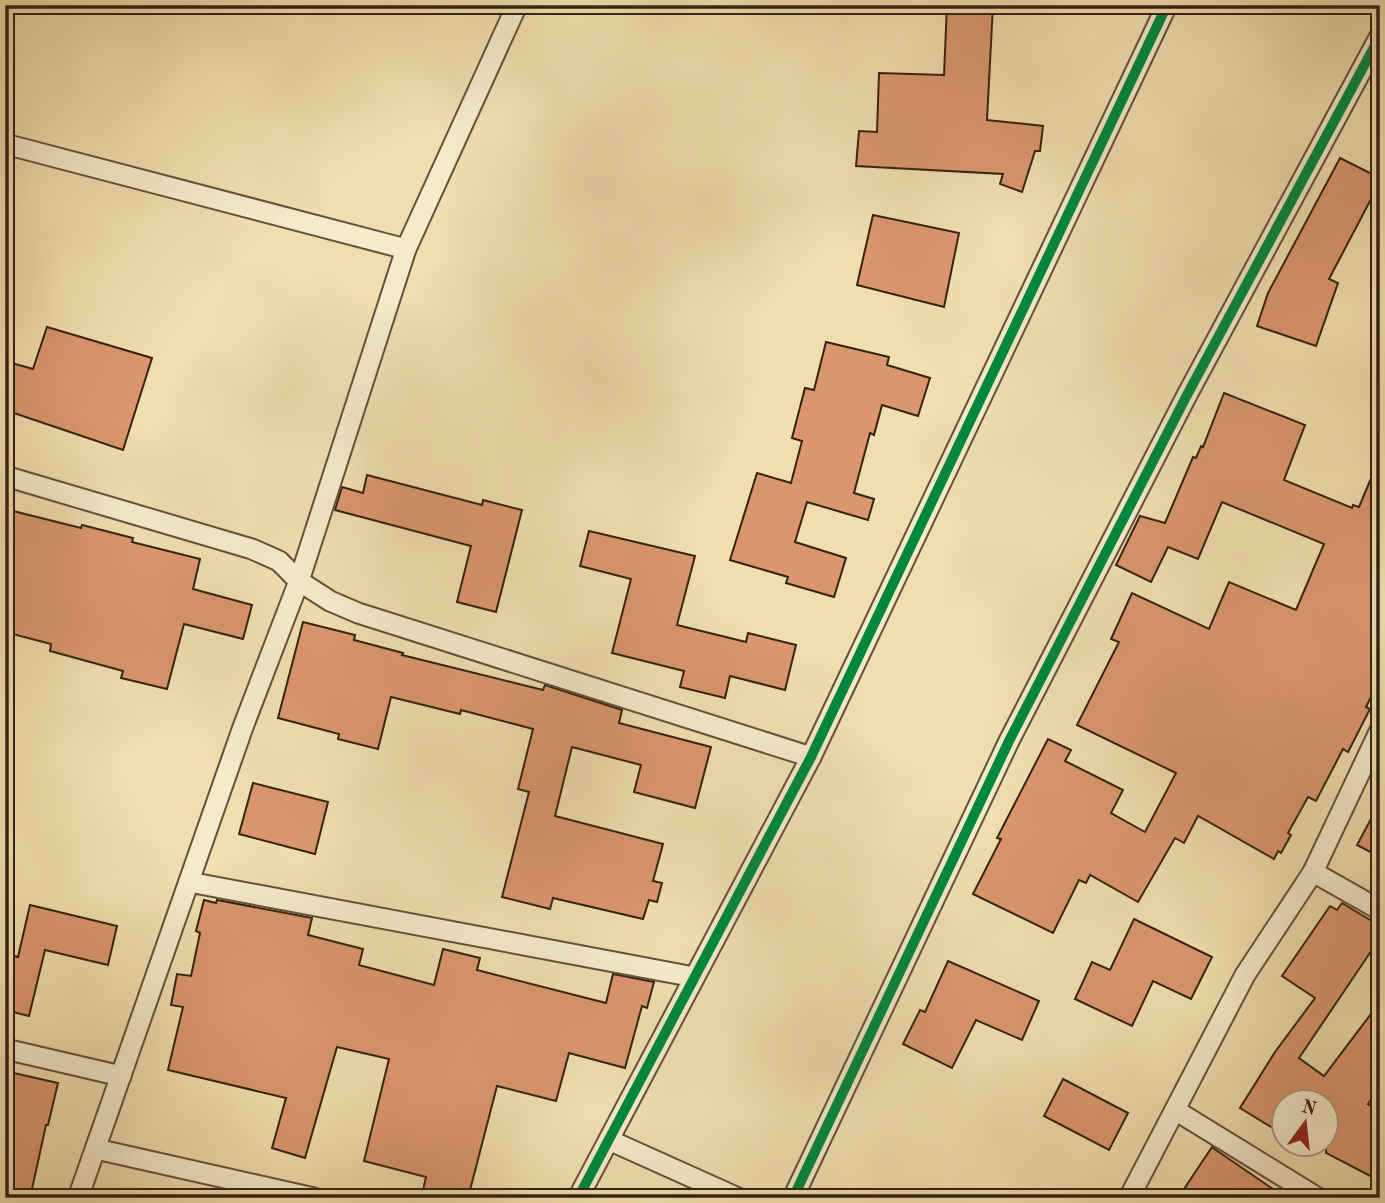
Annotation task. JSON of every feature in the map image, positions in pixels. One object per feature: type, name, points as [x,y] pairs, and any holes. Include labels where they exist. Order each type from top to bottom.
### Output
[{"type":"street","points":[[78,1198],[243,727],[299,581],[406,249],[517,5]]},
{"type":"street","points":[[578,1198],[811,757],[1167,5]]},
{"type":"street","points":[[793,1198],[1009,741],[1193,383],[1380,36]]},
{"type":"street","points":[[5,144],[406,249]]},
{"type":"street","points":[[5,476],[253,549],[279,561],[299,581],[330,601],[358,613],[811,757]]},
{"type":"street","points":[[1129,1198],[1245,975],[1313,872],[1380,730]]},
{"type":"street","points":[[1313,872],[1380,910]]},
{"type":"street","points":[[189,882],[695,977]]},
{"type":"street","points":[[5,1049],[121,1076]]},
{"type":"street","points":[[1175,1110],[1318,1198]]},
{"type":"street","points":[[608,1140],[738,1198]]},
{"type":"street","points":[[96,1149],[314,1198]]},
{"type":"building","points":[[947,5],[993,5],[987,120],[1043,126],[1040,151],[1035,151],[1022,192],[1000,184],[1003,174],[856,166],[859,131],[877,132],[879,73],[944,75]]},
{"type":"building","points":[[1340,158],[1380,178],[1380,182],[1329,279],[1338,283],[1316,346],[1257,326],[1268,293]]},
{"type":"building","points":[[873,215],[959,233],[944,307],[857,285]]},
{"type":"building","points":[[47,327],[152,358],[123,450],[5,410],[5,361],[33,369]]},
{"type":"building","points":[[826,342],[889,357],[887,365],[930,378],[918,416],[882,405],[874,435],[870,433],[854,493],[874,499],[868,520],[807,502],[795,542],[846,558],[834,597],[786,583],[788,577],[730,560],[757,473],[791,483],[802,441],[792,438],[805,388],[814,390]]},
{"type":"building","points":[[1224,393],[1305,425],[1284,480],[1352,508],[1353,505],[1359,507],[1380,457],[1380,679],[1366,707],[1370,709],[1348,752],[1343,749],[1316,801],[1308,797],[1288,833],[1291,835],[1281,853],[1278,851],[1274,859],[1198,816],[1184,843],[1175,838],[1138,902],[1090,875],[1086,883],[1079,880],[1053,933],[973,894],[1001,839],[997,838],[1048,739],[1071,750],[1065,761],[1123,790],[1111,813],[1145,832],[1176,773],[1077,725],[1119,642],[1111,639],[1132,593],[1209,629],[1229,582],[1296,610],[1324,544],[1222,502],[1198,559],[1168,547],[1151,582],[1116,565],[1140,516],[1165,523],[1193,457],[1196,458],[1201,446],[1203,447]]},
{"type":"building","points":[[367,475],[482,505],[483,500],[522,510],[496,612],[457,602],[471,546],[335,510],[342,487],[363,493]]},
{"type":"building","points":[[5,509],[133,538],[132,542],[200,559],[193,589],[252,605],[243,639],[184,624],[167,689],[121,678],[123,671],[50,651],[51,644],[5,632]]},
{"type":"building","points":[[589,531],[695,556],[677,625],[746,642],[748,633],[796,645],[785,690],[730,676],[725,698],[680,687],[684,671],[612,653],[631,579],[580,566]]},
{"type":"building","points":[[303,622],[355,635],[354,640],[403,653],[402,655],[543,690],[545,685],[622,710],[619,723],[711,747],[695,808],[634,792],[641,765],[572,747],[555,816],[663,844],[653,881],[662,883],[657,902],[649,900],[643,919],[553,898],[550,909],[502,897],[529,792],[518,789],[533,729],[461,710],[460,714],[391,697],[378,749],[338,739],[339,734],[278,718]]},
{"type":"building","points":[[253,783],[328,802],[315,854],[239,834]]},
{"type":"building","points":[[1380,802],[1380,857],[1357,845]]},
{"type":"building","points":[[204,900],[216,903],[217,900],[312,918],[308,935],[363,949],[359,965],[434,985],[443,949],[480,958],[477,970],[606,1003],[613,974],[654,982],[647,1008],[642,1006],[625,1068],[569,1053],[556,1101],[497,1086],[468,1198],[453,1198],[423,1190],[426,1177],[364,1161],[389,1059],[337,1047],[305,1158],[272,1148],[286,1098],[168,1070],[183,1007],[171,1005],[177,974],[191,976],[200,933],[196,931]]},
{"type":"building","points":[[1342,903],[1380,926],[1380,938],[1299,1058],[1324,1076],[1380,1002],[1380,1086],[1368,1104],[1380,1110],[1380,1181],[1336,1158],[1340,1158],[1340,1088],[1270,1088],[1270,1126],[1240,1108],[1275,1052],[1315,998],[1282,976],[1330,906],[1337,910]]},
{"type":"building","points":[[30,905],[117,926],[108,965],[45,950],[29,1016],[5,1010],[5,954],[18,957]]},
{"type":"building","points":[[1134,919],[1212,957],[1191,999],[1153,981],[1132,1026],[1075,999],[1092,962],[1110,970]]},
{"type":"building","points":[[948,961],[1039,1001],[1022,1040],[976,1020],[952,1068],[903,1044],[920,1010],[925,1012]]},
{"type":"building","points":[[5,1071],[58,1083],[30,1198],[5,1198]]},
{"type":"building","points":[[1063,1079],[1128,1113],[1109,1150],[1044,1116]]},
{"type":"building","points":[[1213,1148],[1286,1198],[1178,1198]]},
{"type":"cycle path","points":[[578,1198],[811,757],[1167,5]]},
{"type":"cycle path","points":[[793,1198],[1009,741],[1187,395],[1380,36]]}]
